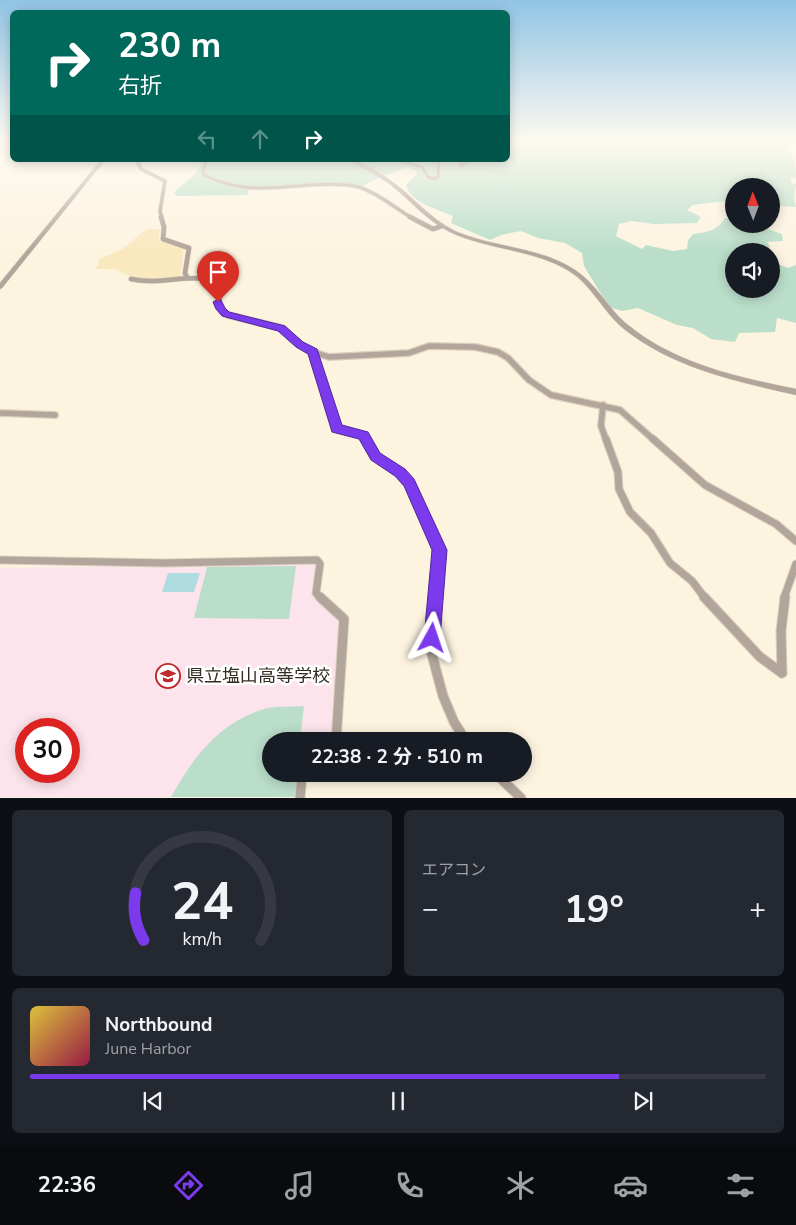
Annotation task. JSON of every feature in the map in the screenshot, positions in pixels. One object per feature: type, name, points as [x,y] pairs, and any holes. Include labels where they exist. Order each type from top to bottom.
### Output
[{"type":"street","points":[[0,287],[89,177]]},
{"type":"street","points":[[158,177],[166,184],[162,194],[160,211],[164,227],[163,239],[189,248],[187,277]]},
{"type":"street","points":[[207,177],[232,187],[356,187],[424,225],[433,229],[442,226]]},
{"type":"street","points":[[384,177],[427,216],[442,226],[477,242],[550,260],[572,270],[583,279],[625,326],[656,348],[676,358],[734,378],[796,392]]},
{"type":"street","points":[[131,279],[162,283],[187,277],[218,282],[222,288],[218,305],[226,314],[282,328],[299,344],[313,352],[336,357],[409,354],[429,346],[486,348],[508,358],[529,380],[551,395],[613,407],[623,412],[705,485],[759,514],[796,541]]},
{"type":"street","points":[[313,352],[335,425],[339,430],[364,435],[376,457],[404,477],[437,543],[440,560],[431,651],[442,696],[460,732]]},
{"type":"street","points":[[603,405],[600,418],[601,426],[618,472],[619,489],[630,512],[650,533],[670,563],[692,581],[707,601],[760,657],[782,673],[780,621],[792,572],[796,564]]},
{"type":"street","points":[[0,413],[55,415]]},
{"type":"street","points":[[0,560],[164,563],[317,560],[320,564],[316,593],[344,620],[337,732]]},
{"type":"street","points":[[300,798],[301,782]]},
{"type":"street","points":[[504,782],[521,798]]},
{"type":"shaded area","points":[[147,229],[160,229],[160,241],[184,248],[180,277],[163,281],[136,279],[114,269],[95,269],[99,264],[98,260],[122,249]]},
{"type":"shaded area","name":"県立塩山高等学校","points":[[311,563],[316,566],[313,595],[337,617],[339,624],[332,731],[262,732],[262,782],[296,782],[295,797],[0,797],[0,568]]},
{"type":"green space","points":[[191,177],[381,177],[361,187],[348,184],[248,190],[248,195],[177,196],[174,193]]},
{"type":"green space","points":[[413,177],[796,177],[791,178],[791,183],[796,184],[794,198],[796,207],[780,206],[780,178],[725,178],[725,201],[693,205],[687,210],[701,217],[697,223],[654,224],[631,221],[619,224],[616,236],[642,249],[646,245],[673,251],[687,249],[688,240],[693,234],[719,226],[725,218],[725,233],[782,234],[783,241],[725,243],[725,298],[780,298],[780,265],[788,268],[796,265],[796,323],[777,318],[775,332],[739,333],[735,342],[711,339],[693,328],[677,325],[638,308],[622,311],[609,307],[584,266],[582,253],[565,243],[538,238],[521,231],[501,235],[490,240],[451,223],[453,216],[425,205],[409,191],[406,185]]},
{"type":"green space","points":[[296,566],[289,619],[194,618],[207,567]]},
{"type":"green space","points":[[304,706],[301,732],[262,732],[262,782],[296,782],[295,797],[171,797],[199,754],[222,731],[236,721],[251,714],[277,707]]},
{"type":"water","points":[[168,573],[200,573],[194,592],[162,592]]},
{"type":"place","name":"県立塩山高等学校","points":[[168,676]]},
{"type":"route","points":[[218,302],[220,309],[226,314],[239,319],[282,328],[299,344],[313,352],[337,428],[364,435],[367,438],[372,453],[400,472],[409,483],[439,550],[440,560],[432,638]]}]
